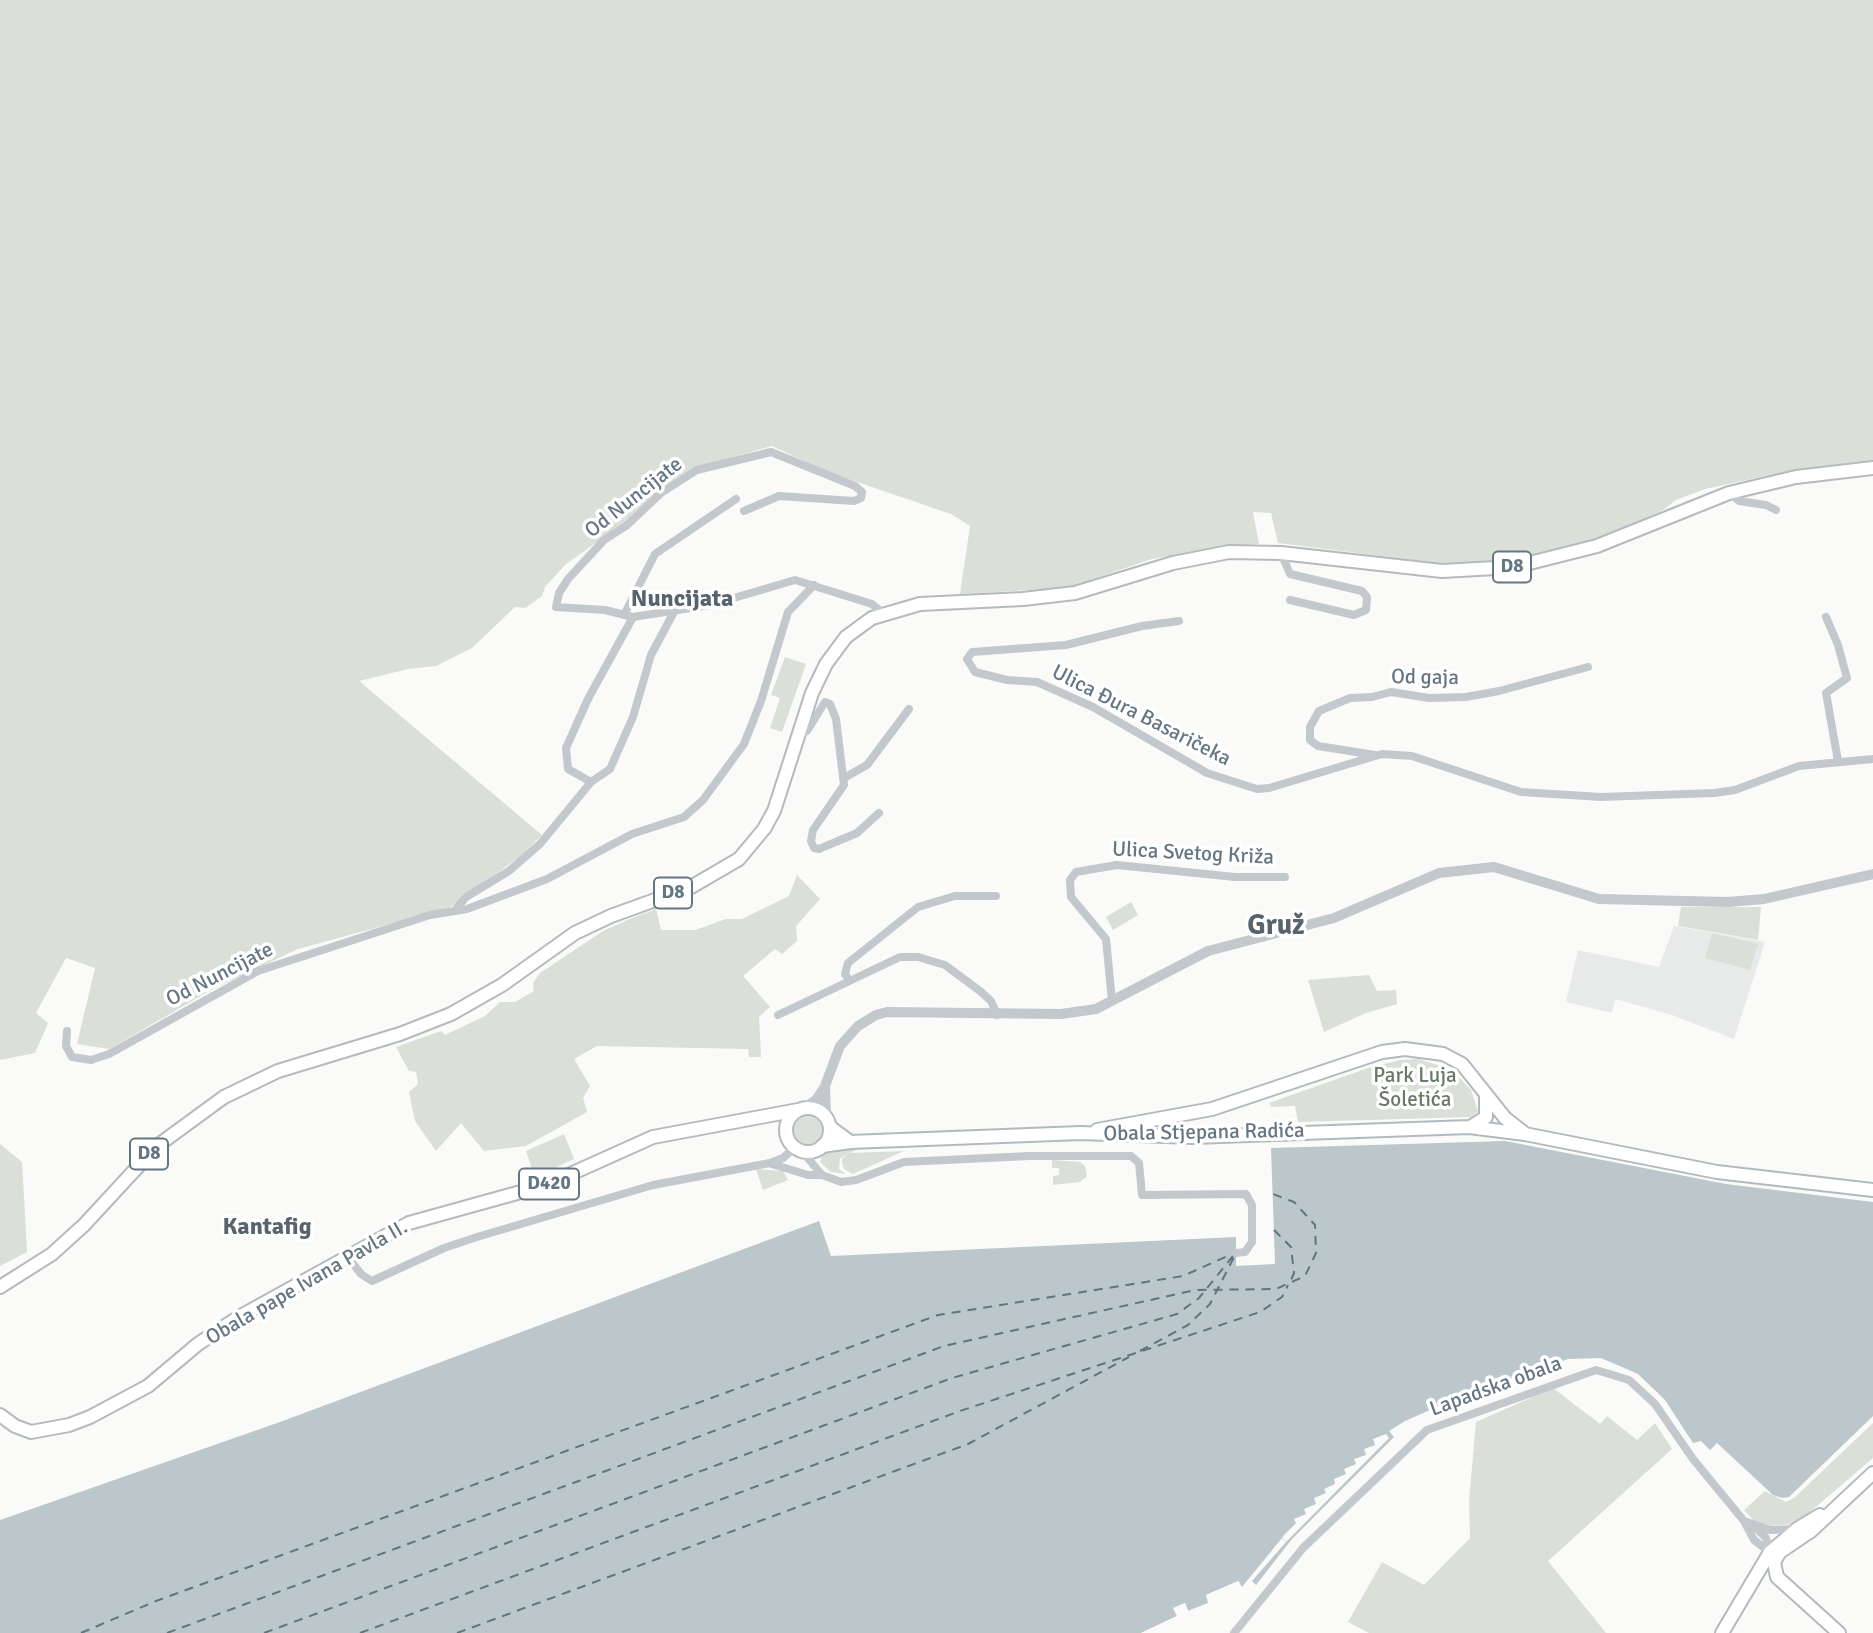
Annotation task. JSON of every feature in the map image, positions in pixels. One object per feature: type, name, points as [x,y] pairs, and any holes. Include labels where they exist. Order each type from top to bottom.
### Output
[{"type":"main road","name":"D8","points":[[0,1287],[52,1254],[84,1225],[157,1146],[225,1097],[278,1071],[409,1031],[451,1014],[490,993],[589,926],[691,887],[724,869],[745,853],[764,829],[782,792],[819,677],[835,649],[858,627],[883,613],[920,604],[958,600],[1052,597],[1098,587],[1193,558],[1229,552],[1281,553],[1442,571],[1514,566],[1597,546],[1728,493],[1796,477],[1873,468]]},
{"type":"main road","name":"Obala Stjepana Radića","points":[[1080,1133],[1245,1100],[1395,1049],[1427,1050],[1462,1064],[1510,1124],[1525,1134]]},
{"type":"main road","points":[[1469,1127],[1486,1117],[1486,1093]]},
{"type":"main road","name":"Obala pape Ivana Pavla II.","points":[[0,1415],[15,1426],[31,1432],[69,1425],[90,1417],[148,1386],[198,1344],[239,1317],[409,1223],[546,1185],[653,1137],[801,1109]]},
{"type":"main road","points":[[786,1132],[789,1119],[801,1109],[817,1110],[850,1142]]},
{"type":"main road","points":[[1191,1112],[1189,1120],[1193,1137]]},
{"type":"main road","points":[[752,1118],[777,1124],[798,1149],[850,1142],[1080,1133]]},
{"type":"main road","points":[[821,1147],[828,1123]]},
{"type":"main road","name":"Obala Stjepana Radića","points":[[1080,1133],[1193,1137],[1469,1127],[1525,1134],[1701,1169],[1873,1190]]},
{"type":"main road","points":[[1773,1554],[1830,1511],[1873,1473]]},
{"type":"main road","points":[[1722,1633],[1753,1580],[1773,1554],[1797,1529],[1830,1511]]},
{"type":"main road","points":[[1773,1554],[1777,1577],[1839,1633]]},
{"type":"main road","points":[[1753,1580],[1765,1575],[1777,1577]]},
{"type":"street","name":"Od Nuncijate","points":[[744,511],[779,496],[854,501],[861,498],[862,492],[855,486],[771,452],[697,470],[661,493],[626,526],[604,540],[568,579],[559,593],[556,607],[629,616],[710,605],[795,580],[872,604],[883,613]]},
{"type":"street","points":[[1728,493],[1739,501],[1766,505],[1776,510]]},
{"type":"street","points":[[591,782],[568,769],[566,748],[629,616],[655,554],[736,499]]},
{"type":"street","points":[[1281,553],[1290,574],[1362,591],[1367,597],[1366,610],[1354,615],[1290,600]]},
{"type":"street","name":"Od Nuncijate","points":[[67,1031],[68,1053],[81,1060],[109,1054],[258,971],[298,956],[455,910],[467,909],[547,878],[632,834],[672,823],[693,809],[730,766],[744,744],[761,701],[788,612],[814,585]]},
{"type":"street","name":"Od Nuncijate","points":[[455,910],[466,897],[509,871],[540,844],[591,782],[610,769],[621,748],[651,655],[675,610]]},
{"type":"street","points":[[1826,617],[1838,645],[1847,678],[1826,693],[1838,761]]},
{"type":"street","name":"Ulica Đura Basaričeka","points":[[1179,621],[1142,626],[1066,645],[967,654],[968,664],[975,672],[1007,680],[1037,682],[1093,707],[1208,773],[1243,786],[1269,788],[1344,767],[1375,755]]},
{"type":"street","name":"Od gaja","points":[[1375,755],[1318,746],[1310,740],[1310,727],[1319,711],[1350,698],[1372,697],[1391,692],[1429,698],[1466,697],[1509,689],[1588,667]]},
{"type":"street","points":[[799,735],[807,730],[828,702],[836,719],[839,761],[844,778],[840,792],[813,830],[811,841],[814,848],[819,849],[857,833],[879,813]]},
{"type":"street","points":[[844,778],[867,765],[909,709]]},
{"type":"street","points":[[1375,755],[1412,756],[1521,792],[1601,797],[1714,793],[1735,790],[1799,766],[1873,760]]},
{"type":"street","name":"Ulica Svetog Križa","points":[[1112,1001],[1106,939],[1072,897],[1070,880],[1076,872],[1117,864],[1235,877],[1285,877]]},
{"type":"street","points":[[801,1109],[817,1100],[840,1046],[858,1026],[876,1016],[887,1012],[997,1015],[1080,1012],[1112,1001],[1208,951],[1334,918],[1427,877],[1452,870],[1479,867],[1510,870],[1599,899],[1728,902],[1765,899],[1873,874]]},
{"type":"street","points":[[849,980],[845,974],[848,963],[918,907],[955,895],[996,897]]},
{"type":"street","points":[[778,1015],[900,957],[931,960],[945,965],[991,1002],[997,1015]]},
{"type":"street","points":[[825,1086],[828,1123]]},
{"type":"street","points":[[816,1167],[821,1147]]},
{"type":"street","points":[[348,1257],[367,1279],[372,1281],[444,1248],[653,1185],[769,1163],[798,1149],[822,1175]]},
{"type":"street","points":[[769,1163],[808,1175],[822,1175],[848,1182],[904,1162],[1029,1156],[1131,1156],[1139,1163],[1142,1195],[1246,1194],[1252,1205],[1252,1242],[1245,1252],[1236,1252]]},
{"type":"street","name":"Lapadska obala","points":[[1234,1633],[1303,1548],[1427,1430],[1588,1371],[1621,1376],[1641,1389],[1666,1416],[1693,1459],[1748,1523],[1766,1538],[1773,1554]]},
{"type":"street","points":[[1748,1523],[1778,1531],[1797,1529]]},
{"type":"shaded area","points":[[1674,926],[1765,942],[1734,1039],[1672,1015],[1615,999],[1612,1013],[1566,1002],[1578,950],[1659,967]]},
{"type":"shaded area","points":[[1505,1141],[1726,1184],[1873,1202],[1873,1416],[1789,1497],[1782,1498],[1773,1495],[1717,1443],[1710,1450],[1701,1441],[1693,1443],[1665,1400],[1638,1374],[1601,1358],[1568,1359],[1464,1395],[1389,1431],[1394,1437],[1292,1539],[1256,1585],[1252,1581],[1286,1542],[1282,1538],[1242,1587],[1238,1581],[1206,1595],[1209,1603],[1188,1611],[1185,1603],[1174,1608],[1177,1616],[1141,1633],[0,1633],[0,1520],[280,1422],[819,1221],[831,1256],[1236,1237],[1236,1266],[1275,1264],[1271,1148]]},
{"type":"green space","points":[[0,0],[1873,0],[1873,460],[1798,469],[1705,489],[1676,500],[1663,510],[1612,534],[1533,557],[1476,563],[1436,563],[1278,543],[1271,513],[1253,512],[1259,544],[1220,547],[1152,559],[1067,588],[960,594],[970,526],[951,514],[828,472],[772,446],[697,467],[659,490],[623,523],[565,565],[545,587],[542,596],[525,608],[515,607],[472,648],[436,666],[408,669],[359,681],[542,835],[522,855],[449,908],[298,949],[213,989],[109,1049],[77,1044],[95,968],[66,958],[36,1013],[48,1023],[35,1053],[0,1060]]},
{"type":"green space","points":[[785,657],[806,664],[782,732],[770,728],[780,698],[771,695]]},
{"type":"green space","points":[[797,875],[820,899],[796,926],[797,941],[782,954],[775,949],[743,976],[770,1007],[759,1017],[761,1057],[749,1057],[748,1049],[597,1046],[574,1059],[590,1086],[583,1098],[587,1112],[526,1146],[484,1151],[461,1123],[436,1151],[415,1121],[409,1092],[418,1084],[416,1072],[409,1071],[396,1047],[441,1031],[445,1035],[485,1016],[500,1002],[515,1002],[534,991],[533,983],[540,973],[603,931],[632,918],[656,909],[661,930],[695,930],[726,919],[742,919],[789,896]]},
{"type":"green space","points":[[1131,902],[1138,915],[1113,930],[1106,917]]},
{"type":"green space","points":[[1681,907],[1761,907],[1758,940],[1678,926]]},
{"type":"green space","points":[[1712,933],[1758,944],[1750,970],[1705,958]]},
{"type":"green space","points":[[1369,975],[1377,991],[1396,990],[1397,1004],[1366,1013],[1324,1032],[1308,980]]},
{"type":"green space","name":"Park Luja Šoletića","points":[[1418,1059],[1451,1069],[1471,1090],[1478,1111],[1471,1117],[1298,1122],[1295,1106],[1272,1107],[1269,1103],[1368,1068],[1400,1060]]},
{"type":"green space","points":[[808,1116],[818,1120],[822,1130],[818,1140],[808,1144],[798,1140],[794,1130],[798,1120]]},
{"type":"green space","points":[[564,1134],[574,1159],[535,1177],[526,1151]]},
{"type":"green space","points":[[0,1144],[22,1162],[27,1252],[0,1266]]},
{"type":"green space","points":[[857,1147],[840,1158],[839,1169],[846,1174],[831,1172],[820,1162],[825,1148]]},
{"type":"green space","points":[[904,1151],[853,1174],[844,1169],[842,1163],[842,1158],[850,1153]]},
{"type":"green space","points":[[1052,1160],[1080,1162],[1085,1166],[1087,1177],[1079,1182],[1053,1185],[1053,1176],[1059,1175],[1059,1168],[1052,1168]]},
{"type":"green space","points":[[756,1169],[783,1171],[788,1180],[763,1190]]},
{"type":"green space","points":[[1553,1388],[1600,1424],[1607,1416],[1637,1440],[1655,1423],[1672,1449],[1548,1561],[1606,1633],[1369,1633],[1348,1622],[1382,1562],[1424,1585],[1470,1538],[1469,1501],[1476,1422]]},
{"type":"green space","points":[[1873,1423],[1873,1458],[1803,1518],[1792,1524],[1768,1526],[1755,1522],[1744,1510],[1765,1491],[1786,1502],[1794,1498]]},
{"type":"pier","points":[[1386,1434],[1389,1438],[1286,1542],[1282,1537],[1296,1523],[1294,1519],[1306,1514],[1304,1509],[1316,1504],[1314,1498],[1326,1493],[1324,1489],[1335,1484],[1334,1479],[1346,1474],[1344,1469],[1356,1464],[1354,1459],[1366,1455],[1364,1449],[1375,1445],[1373,1439]]},
{"type":"pier","points":[[1239,1581],[1242,1591],[1237,1585],[1210,1597],[1210,1606],[1189,1614],[1183,1608],[1178,1610],[1179,1619],[1149,1633],[1141,1633],[1177,1616],[1173,1608],[1185,1603],[1188,1611],[1208,1603],[1206,1595]]},
{"type":"ferry route","points":[[167,1633],[944,1346],[1195,1290],[1276,1289],[1305,1276],[1316,1253],[1315,1225],[1294,1202],[1273,1194]]},
{"type":"ferry route","points":[[1274,1230],[1291,1247],[1294,1273],[1291,1280]]},
{"type":"ferry route","points":[[81,1633],[156,1601],[938,1315],[1183,1276],[1232,1254]]},
{"type":"ferry route","points":[[264,1633],[952,1378],[1177,1314],[1199,1298],[1233,1256]]},
{"type":"ferry route","points":[[1140,1351],[1188,1325],[1210,1304],[1234,1257]]},
{"type":"ferry route","points":[[360,1633],[960,1411],[1260,1312],[1282,1297],[1288,1285]]},
{"type":"ferry route","points":[[457,1633],[968,1444],[1129,1357]]},
{"type":"district","name":"Nuncijata","points":[[682,600]]},
{"type":"district","name":"Gruž","points":[[1276,927]]},
{"type":"district","name":"Kantafig","points":[[267,1228]]}]
